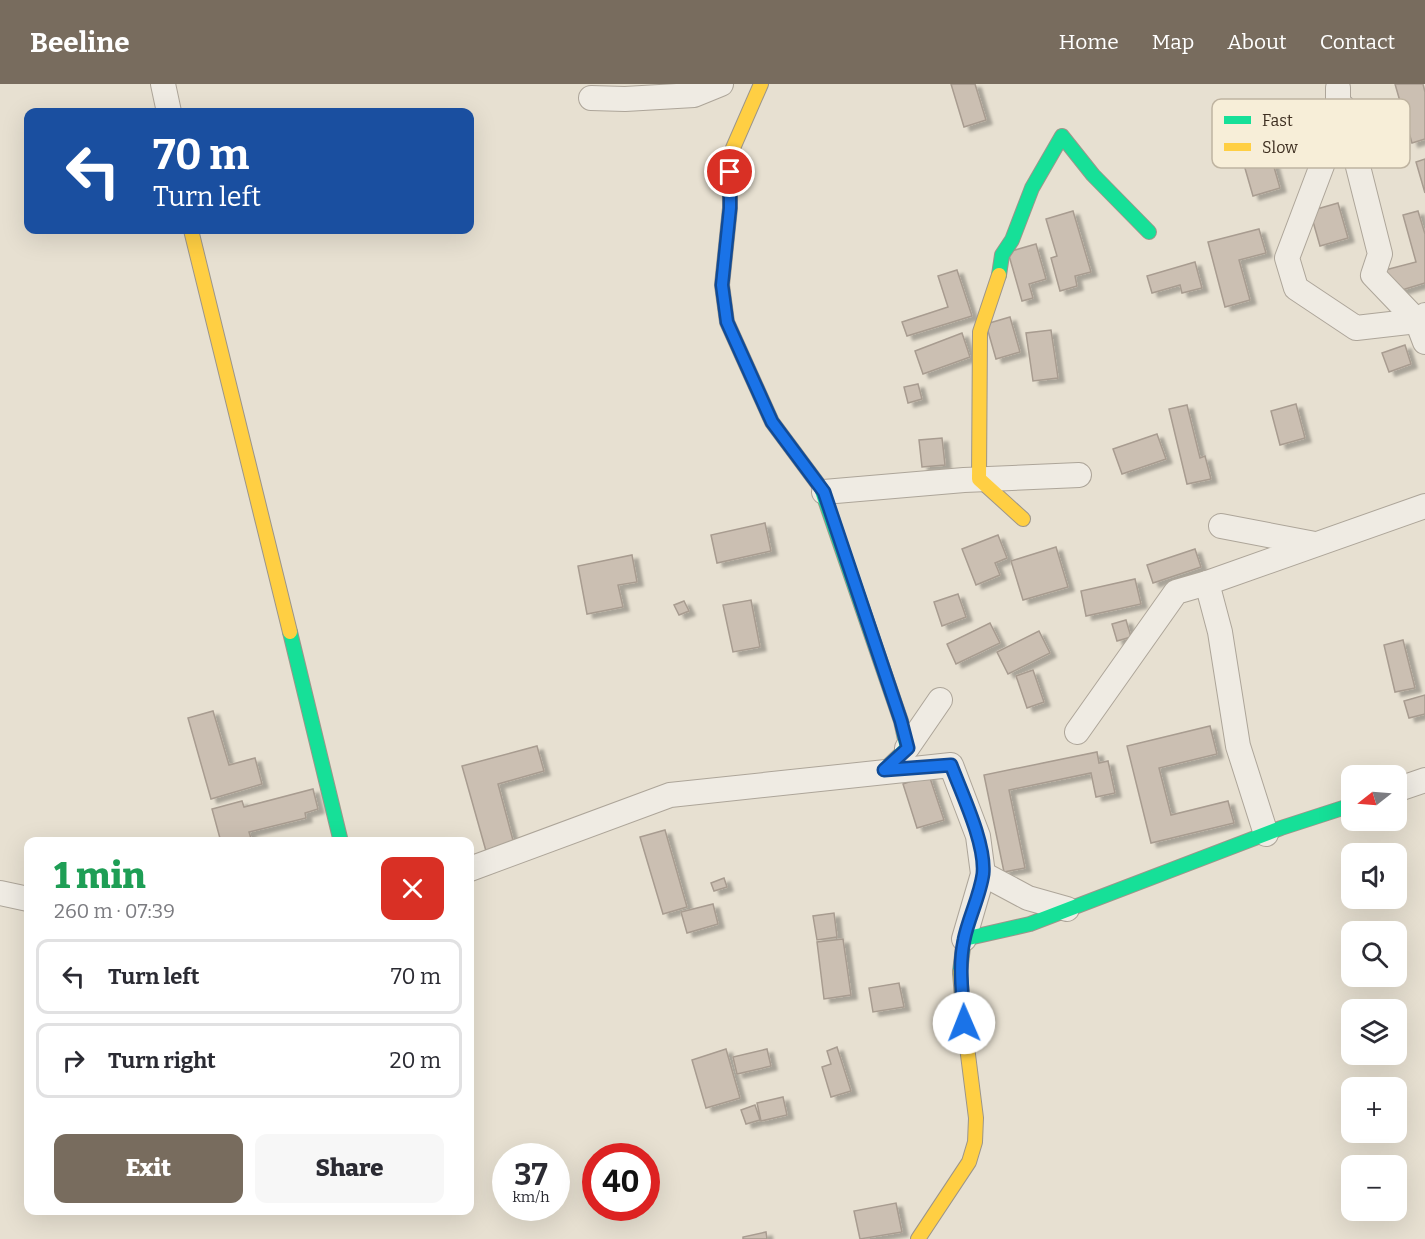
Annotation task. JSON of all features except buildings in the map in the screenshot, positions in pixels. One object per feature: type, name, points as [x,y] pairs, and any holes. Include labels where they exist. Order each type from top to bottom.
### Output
[{"type":"street","points":[[163,84],[168,108]]},
{"type":"street","points":[[591,98],[625,99],[694,95],[721,84]]},
{"type":"street","points":[[761,84],[730,155],[730,208],[722,285],[727,322],[772,422],[824,492],[884,669],[908,748]]},
{"type":"street","points":[[1023,519],[979,480],[980,332],[998,281],[1002,255],[1012,240],[1032,188],[1062,136],[1093,175],[1149,232]]},
{"type":"street","points":[[1321,168],[1287,258],[1296,288],[1356,328],[1422,326]]},
{"type":"street","points":[[1358,168],[1380,254],[1373,275],[1422,326]]},
{"type":"street","points":[[192,234],[340,837]]},
{"type":"street","points":[[824,492],[979,480],[1079,476]]},
{"type":"street","points":[[1077,732],[1176,592],[1425,506]]},
{"type":"street","points":[[1221,526],[1315,544]]},
{"type":"street","points":[[1207,583],[1220,632],[1238,746],[1266,834]]},
{"type":"street","points":[[884,770],[908,748],[940,700]]},
{"type":"street","points":[[474,868],[670,795],[884,770],[951,765],[978,836],[983,874],[964,939],[960,969],[976,1118],[975,1142],[969,1162],[918,1239]]},
{"type":"street","points":[[1407,786],[1425,780]]},
{"type":"street","points":[[964,939],[1030,924],[1266,834],[1341,809]]},
{"type":"street","points":[[983,874],[1028,898],[1067,909]]},
{"type":"street","points":[[0,893],[24,897]]},
{"type":"traffic: fast","points":[[999,275],[1002,255],[1012,240],[1032,188],[1062,136],[1093,175],[1149,232]]},
{"type":"traffic: fast","points":[[821,488],[901,721],[907,748],[884,770]]},
{"type":"traffic: fast","points":[[290,632],[340,837]]},
{"type":"traffic: fast","points":[[960,972],[964,939],[1030,924],[1281,828],[1341,809]]},
{"type":"traffic: slow","points":[[761,84],[730,155],[730,208],[722,285],[727,322],[772,422],[821,488]]},
{"type":"traffic: slow","points":[[192,234],[290,632]]},
{"type":"traffic: slow","points":[[999,275],[980,332],[979,479],[1023,519]]},
{"type":"traffic: slow","points":[[918,1239],[969,1162],[975,1142],[976,1118],[960,972]]},
{"type":"route","points":[[730,172],[730,208],[722,285],[727,322],[772,422],[824,492],[864,606],[908,748],[884,770],[951,765],[978,836],[983,874],[964,939],[960,969],[964,1023]]}]
